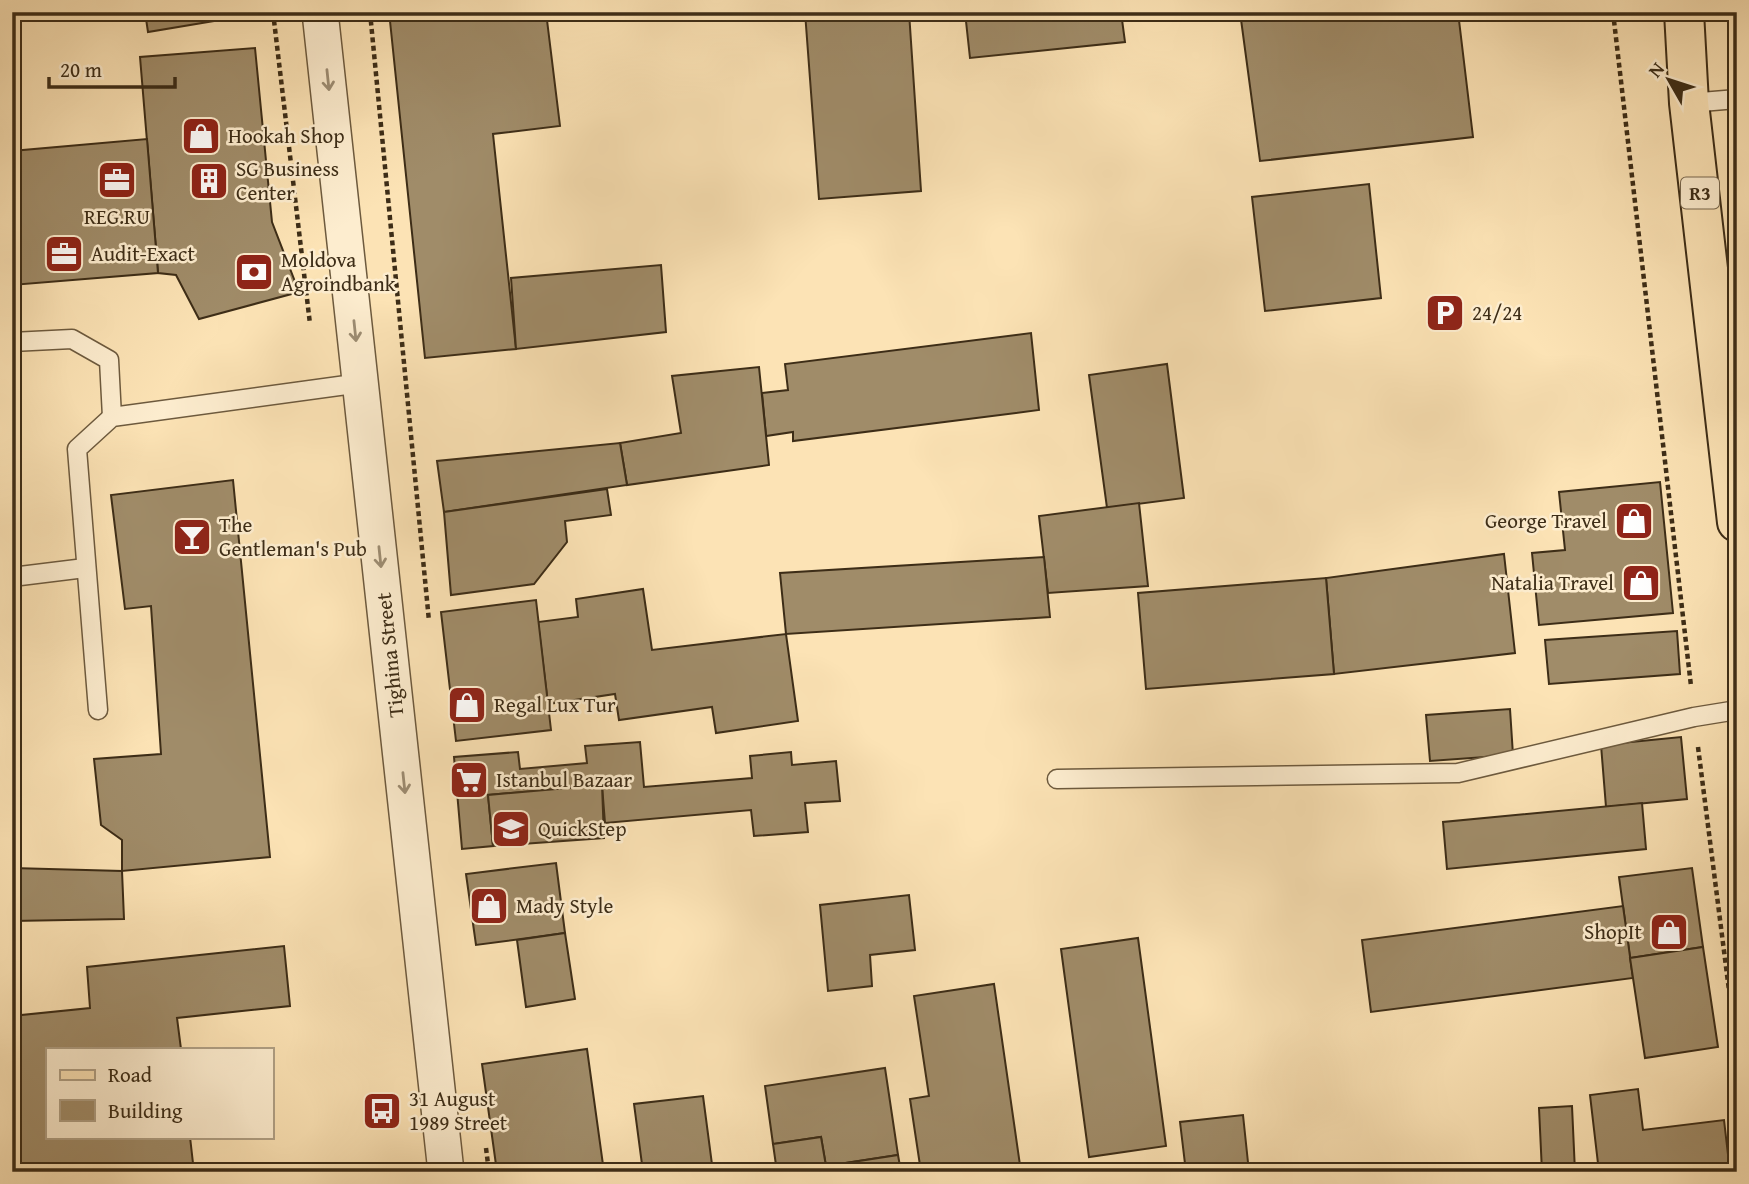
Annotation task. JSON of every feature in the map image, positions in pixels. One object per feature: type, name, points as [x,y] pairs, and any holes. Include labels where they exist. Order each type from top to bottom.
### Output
[{"type":"main road","name":"R3","points":[[1684,12],[1689,103],[1737,522]]},
{"type":"street","name":"Tighina Street","points":[[320,12],[446,1172]]},
{"type":"lane","points":[[1689,103],[1737,99]]},
{"type":"lane","points":[[12,342],[72,339],[109,360],[112,417]]},
{"type":"lane","points":[[98,710],[77,449],[112,417],[361,383]]},
{"type":"lane","points":[[12,577],[85,568]]},
{"type":"lane","points":[[1057,779],[1458,774],[1694,717],[1737,710]]},
{"type":"path","points":[[273,12],[310,324]]},
{"type":"path","points":[[370,12],[429,623]]},
{"type":"path","points":[[1613,12],[1694,717],[1737,1053]]},
{"type":"path","points":[[486,1145],[489,1172]]},
{"type":"building","points":[[145,12],[255,12],[256,14],[148,32]]},
{"type":"building","points":[[476,12],[546,12],[560,126],[493,134],[516,349],[425,358],[390,21]]},
{"type":"building","points":[[805,12],[909,12],[921,191],[819,199]]},
{"type":"building","points":[[965,12],[1121,12],[1125,42],[970,58]]},
{"type":"building","points":[[1240,12],[1458,12],[1473,137],[1260,161]]},
{"type":"building","name":"SG Business Center","points":[[255,48],[272,222],[299,292],[199,319],[176,275],[158,273],[140,57]]},
{"type":"building","points":[[147,139],[158,273],[12,285],[12,151]]},
{"type":"building","points":[[1369,184],[1381,298],[1265,311],[1252,197]]},
{"type":"building","points":[[661,265],[666,332],[516,349],[511,278]]},
{"type":"building","points":[[1031,333],[1039,410],[793,441],[793,432],[766,436],[762,393],[788,390],[785,364]]},
{"type":"building","points":[[1167,364],[1184,498],[1107,508],[1089,375]]},
{"type":"building","points":[[759,367],[769,465],[627,485],[620,443],[681,433],[672,376]]},
{"type":"building","points":[[620,443],[627,485],[444,512],[437,461]]},
{"type":"building","points":[[233,480],[270,857],[122,871],[122,840],[101,825],[94,759],[161,754],[151,606],[125,609],[111,495]]},
{"type":"building","points":[[1660,482],[1673,613],[1539,625],[1532,553],[1565,550],[1559,492]]},
{"type":"building","points":[[607,489],[611,515],[565,521],[567,542],[534,584],[451,595],[444,512]]},
{"type":"building","points":[[1139,503],[1148,586],[1048,593],[1039,516]]},
{"type":"building","points":[[1504,554],[1515,653],[1334,674],[1326,578]]},
{"type":"building","points":[[1044,557],[1050,617],[786,634],[780,573]]},
{"type":"building","points":[[1326,578],[1334,674],[1146,689],[1138,593]]},
{"type":"building","points":[[643,589],[652,650],[786,634],[798,721],[716,733],[712,707],[619,720],[615,694],[548,704],[538,622],[578,617],[576,599]]},
{"type":"building","points":[[536,600],[551,730],[456,741],[441,612]]},
{"type":"building","points":[[1677,631],[1680,674],[1549,684],[1545,640]]},
{"type":"building","points":[[1510,709],[1513,755],[1430,761],[1426,715]]},
{"type":"building","points":[[1681,737],[1687,799],[1606,807],[1601,745]]},
{"type":"building","points":[[640,742],[644,787],[752,778],[750,756],[791,752],[792,765],[836,761],[840,801],[805,803],[808,832],[754,836],[751,810],[605,823],[602,785],[488,795],[493,846],[462,849],[454,757],[518,752],[520,769],[587,763],[585,746]]},
{"type":"building","points":[[602,785],[604,838],[493,846],[488,795]]},
{"type":"building","points":[[1642,803],[1646,849],[1447,869],[1443,822]]},
{"type":"building","points":[[556,863],[565,933],[476,945],[466,874]]},
{"type":"building","points":[[12,868],[122,871],[124,919],[12,921]]},
{"type":"building","points":[[1692,868],[1703,947],[1630,958],[1619,877]]},
{"type":"building","points":[[909,895],[915,950],[870,955],[872,986],[828,991],[820,905]]},
{"type":"building","points":[[1623,906],[1633,978],[1371,1012],[1362,940]]},
{"type":"building","points":[[565,933],[575,999],[526,1007],[517,940]]},
{"type":"building","points":[[1138,938],[1166,1146],[1089,1157],[1061,949]]},
{"type":"building","points":[[284,946],[290,1006],[177,1018],[181,1048],[46,1048],[46,1138],[190,1138],[194,1172],[12,1172],[12,1016],[90,1008],[87,967]]},
{"type":"building","points":[[1703,947],[1718,1047],[1645,1058],[1630,958]]},
{"type":"building","points":[[994,984],[1021,1172],[921,1172],[910,1099],[929,1096],[914,996]]},
{"type":"building","points":[[587,1049],[604,1172],[497,1172],[482,1064]]},
{"type":"building","points":[[885,1068],[898,1155],[826,1166],[821,1137],[773,1144],[765,1086]]},
{"type":"building","points":[[1638,1089],[1643,1130],[1724,1120],[1730,1172],[1599,1172],[1590,1095]]},
{"type":"building","points":[[703,1096],[713,1172],[643,1172],[634,1104]]},
{"type":"building","points":[[1572,1106],[1575,1172],[1542,1172],[1539,1108]]},
{"type":"building","points":[[1243,1115],[1249,1172],[1186,1172],[1180,1122]]},
{"type":"building","points":[[821,1137],[826,1166],[898,1155],[901,1172],[777,1172],[773,1144]]},
{"type":"building","points":[[305,1166],[305,1172],[252,1172]]},
{"type":"building","points":[[1452,1166],[1453,1172],[1410,1172]]},
{"type":"place","name":"Hookah Shop","points":[[201,136]]},
{"type":"place","name":"REG.RU","points":[[117,180]]},
{"type":"place","name":"SG Business Center","points":[[209,181]]},
{"type":"place","name":"Audit-Exact","points":[[64,254]]},
{"type":"place","name":"Moldova Agroindbank","points":[[254,272]]},
{"type":"place","name":"24/24","points":[[1445,313]]},
{"type":"place","name":"George Travel","points":[[1634,521]]},
{"type":"place","name":"The Gentleman's Pub","points":[[192,537]]},
{"type":"place","name":"Natalia Travel","points":[[1641,583]]},
{"type":"place","name":"Regal Lux Tur","points":[[467,705]]},
{"type":"place","name":"Istanbul Bazaar","points":[[469,780]]},
{"type":"place","name":"QuickStep","points":[[511,829]]},
{"type":"place","name":"Mady Style","points":[[489,906]]},
{"type":"place","name":"ShopIt","points":[[1669,932]]},
{"type":"place","name":"31 August 1989 Street","points":[[382,1111]]}]
